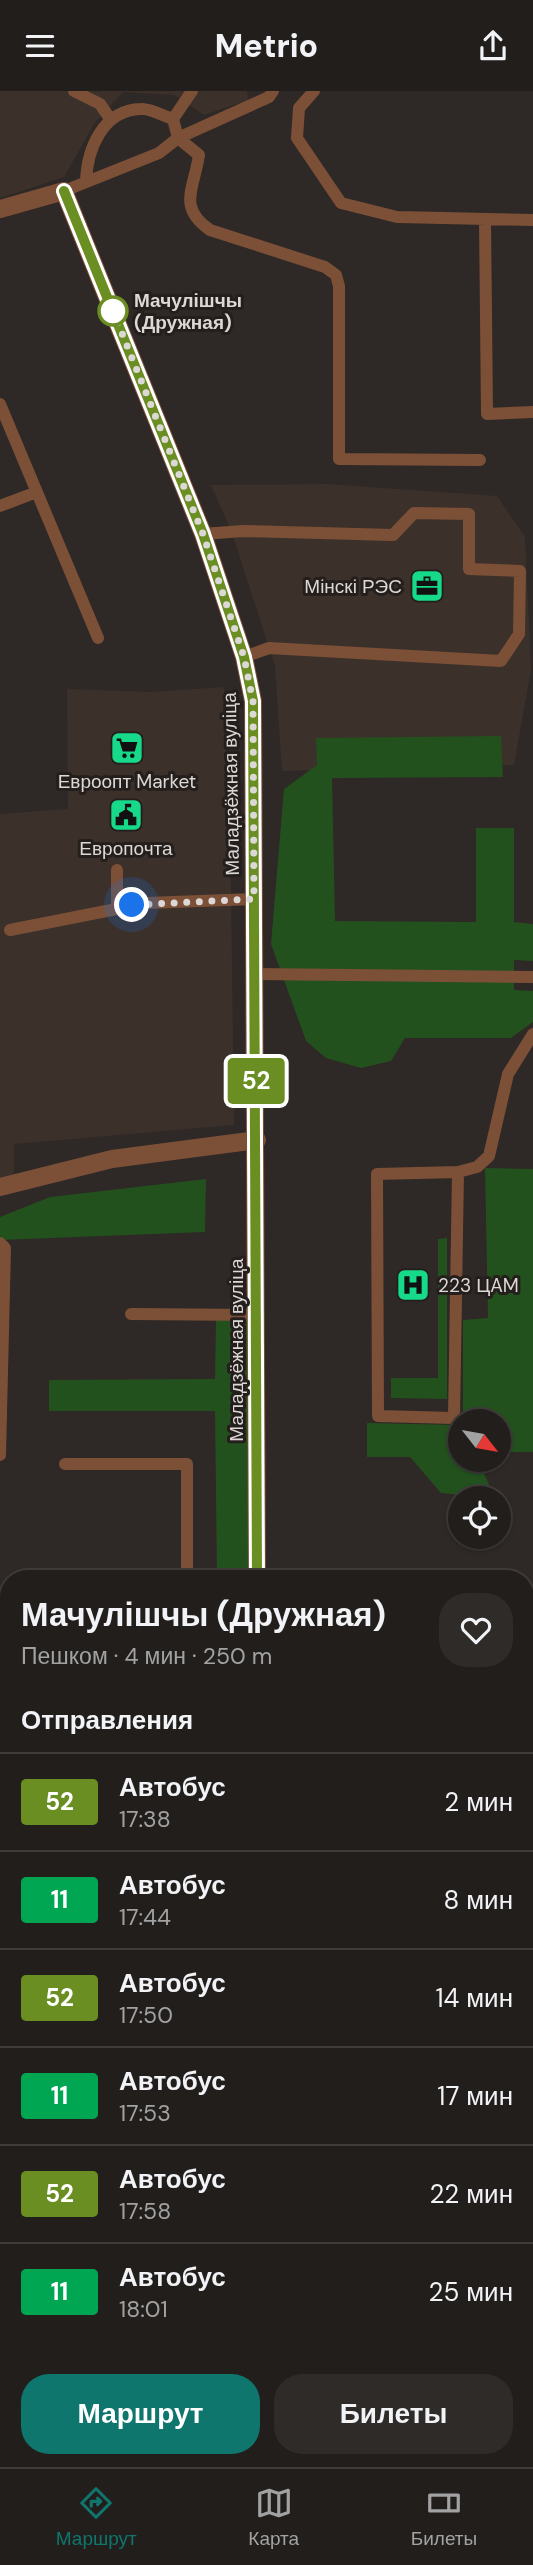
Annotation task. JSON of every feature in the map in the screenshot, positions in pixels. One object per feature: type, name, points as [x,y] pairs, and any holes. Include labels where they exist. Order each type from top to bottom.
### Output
[{"type":"street","points":[[0,209],[64,191]]},
{"type":"street","name":"Маладзёжная вуліца","points":[[64,191],[203,534],[244,657],[253,701],[257,1570]]},
{"type":"street","points":[[0,1187],[112,1159],[257,1140]]},
{"type":"lane","points":[[75,91],[100,104],[111,120]]},
{"type":"lane","points":[[192,91],[173,119],[178,138],[199,155],[188,207],[194,219],[210,230],[325,267],[336,275],[339,286],[339,459],[480,460]]},
{"type":"lane","points":[[64,191],[159,153],[178,138],[269,97],[273,91]]},
{"type":"lane","points":[[314,91],[299,108],[297,138],[341,203],[397,217],[533,220]]},
{"type":"lane","points":[[86,182],[97,134],[111,120],[142,108],[173,119]]},
{"type":"lane","points":[[485,219],[487,414],[533,412]]},
{"type":"lane","points":[[0,404],[98,638]]},
{"type":"lane","points":[[0,506],[37,492]]},
{"type":"lane","points":[[203,534],[243,531],[393,535],[414,513],[469,514],[469,569],[520,571],[519,634],[501,661],[269,648],[244,657]]},
{"type":"lane","points":[[117,870],[117,908]]},
{"type":"lane","points":[[10,930],[147,903],[254,899]]},
{"type":"lane","points":[[255,974],[533,977]]},
{"type":"lane","points":[[458,1172],[454,1418],[378,1416],[377,1174],[458,1172],[477,1167],[489,1156],[508,1074],[533,1034]]},
{"type":"lane","points":[[0,1243],[5,1248],[0,1455]]},
{"type":"lane","points":[[131,1314],[256,1315]]},
{"type":"lane","points":[[65,1464],[187,1464],[187,1570]]},
{"type":"shaded area","points":[[0,91],[247,91],[248,100],[204,115],[174,95],[123,92],[94,124],[64,177],[0,198]]},
{"type":"shaded area","points":[[327,484],[497,496],[525,537],[531,670],[514,765],[282,771],[275,666],[232,533],[211,485]]},
{"type":"shaded area","points":[[224,687],[231,885],[234,1125],[14,1144],[14,1175],[0,1178],[0,814],[68,809],[67,689],[150,692]]},
{"type":"green space","points":[[501,736],[503,777],[332,778],[335,921],[476,922],[476,828],[514,828],[514,922],[533,924],[533,961],[514,960],[514,990],[533,991],[533,1022],[511,1038],[405,1038],[391,1061],[361,1068],[326,1058],[306,1041],[271,944],[284,789],[317,765],[316,738]]},
{"type":"green space","points":[[485,1168],[533,1169],[533,1452],[511,1452],[511,1409],[463,1409],[463,1320],[488,1318]]},
{"type":"green space","points":[[206,1179],[205,1232],[0,1240],[0,1217],[50,1197]]},
{"type":"green space","points":[[447,1238],[447,1399],[391,1398],[391,1378],[438,1378],[438,1239]]},
{"type":"green space","points":[[216,1320],[250,1321],[251,1570],[217,1570],[215,1411],[49,1411],[49,1380],[215,1379]]},
{"type":"green space","points":[[367,1423],[448,1425],[448,1472],[483,1472],[490,1486],[448,1486],[448,1494],[441,1493],[410,1457],[367,1457]]},
{"type":"bus line","name":"52","points":[[64,191],[203,534],[244,657],[253,701],[257,1570]]},
{"type":"place","name":"Мачулішчы (Дружная)","points":[[113,311]]},
{"type":"place","name":"Мінскі РЭС","points":[[427,586]]},
{"type":"place","name":"Евроопт Market","points":[[127,748]]},
{"type":"place","name":"Европочта","points":[[126,815]]},
{"type":"place","name":"223 ЦAM","points":[[413,1285]]},
{"type":"route","points":[[113,311],[203,534],[244,657],[253,701],[254,899],[132,905]]}]
